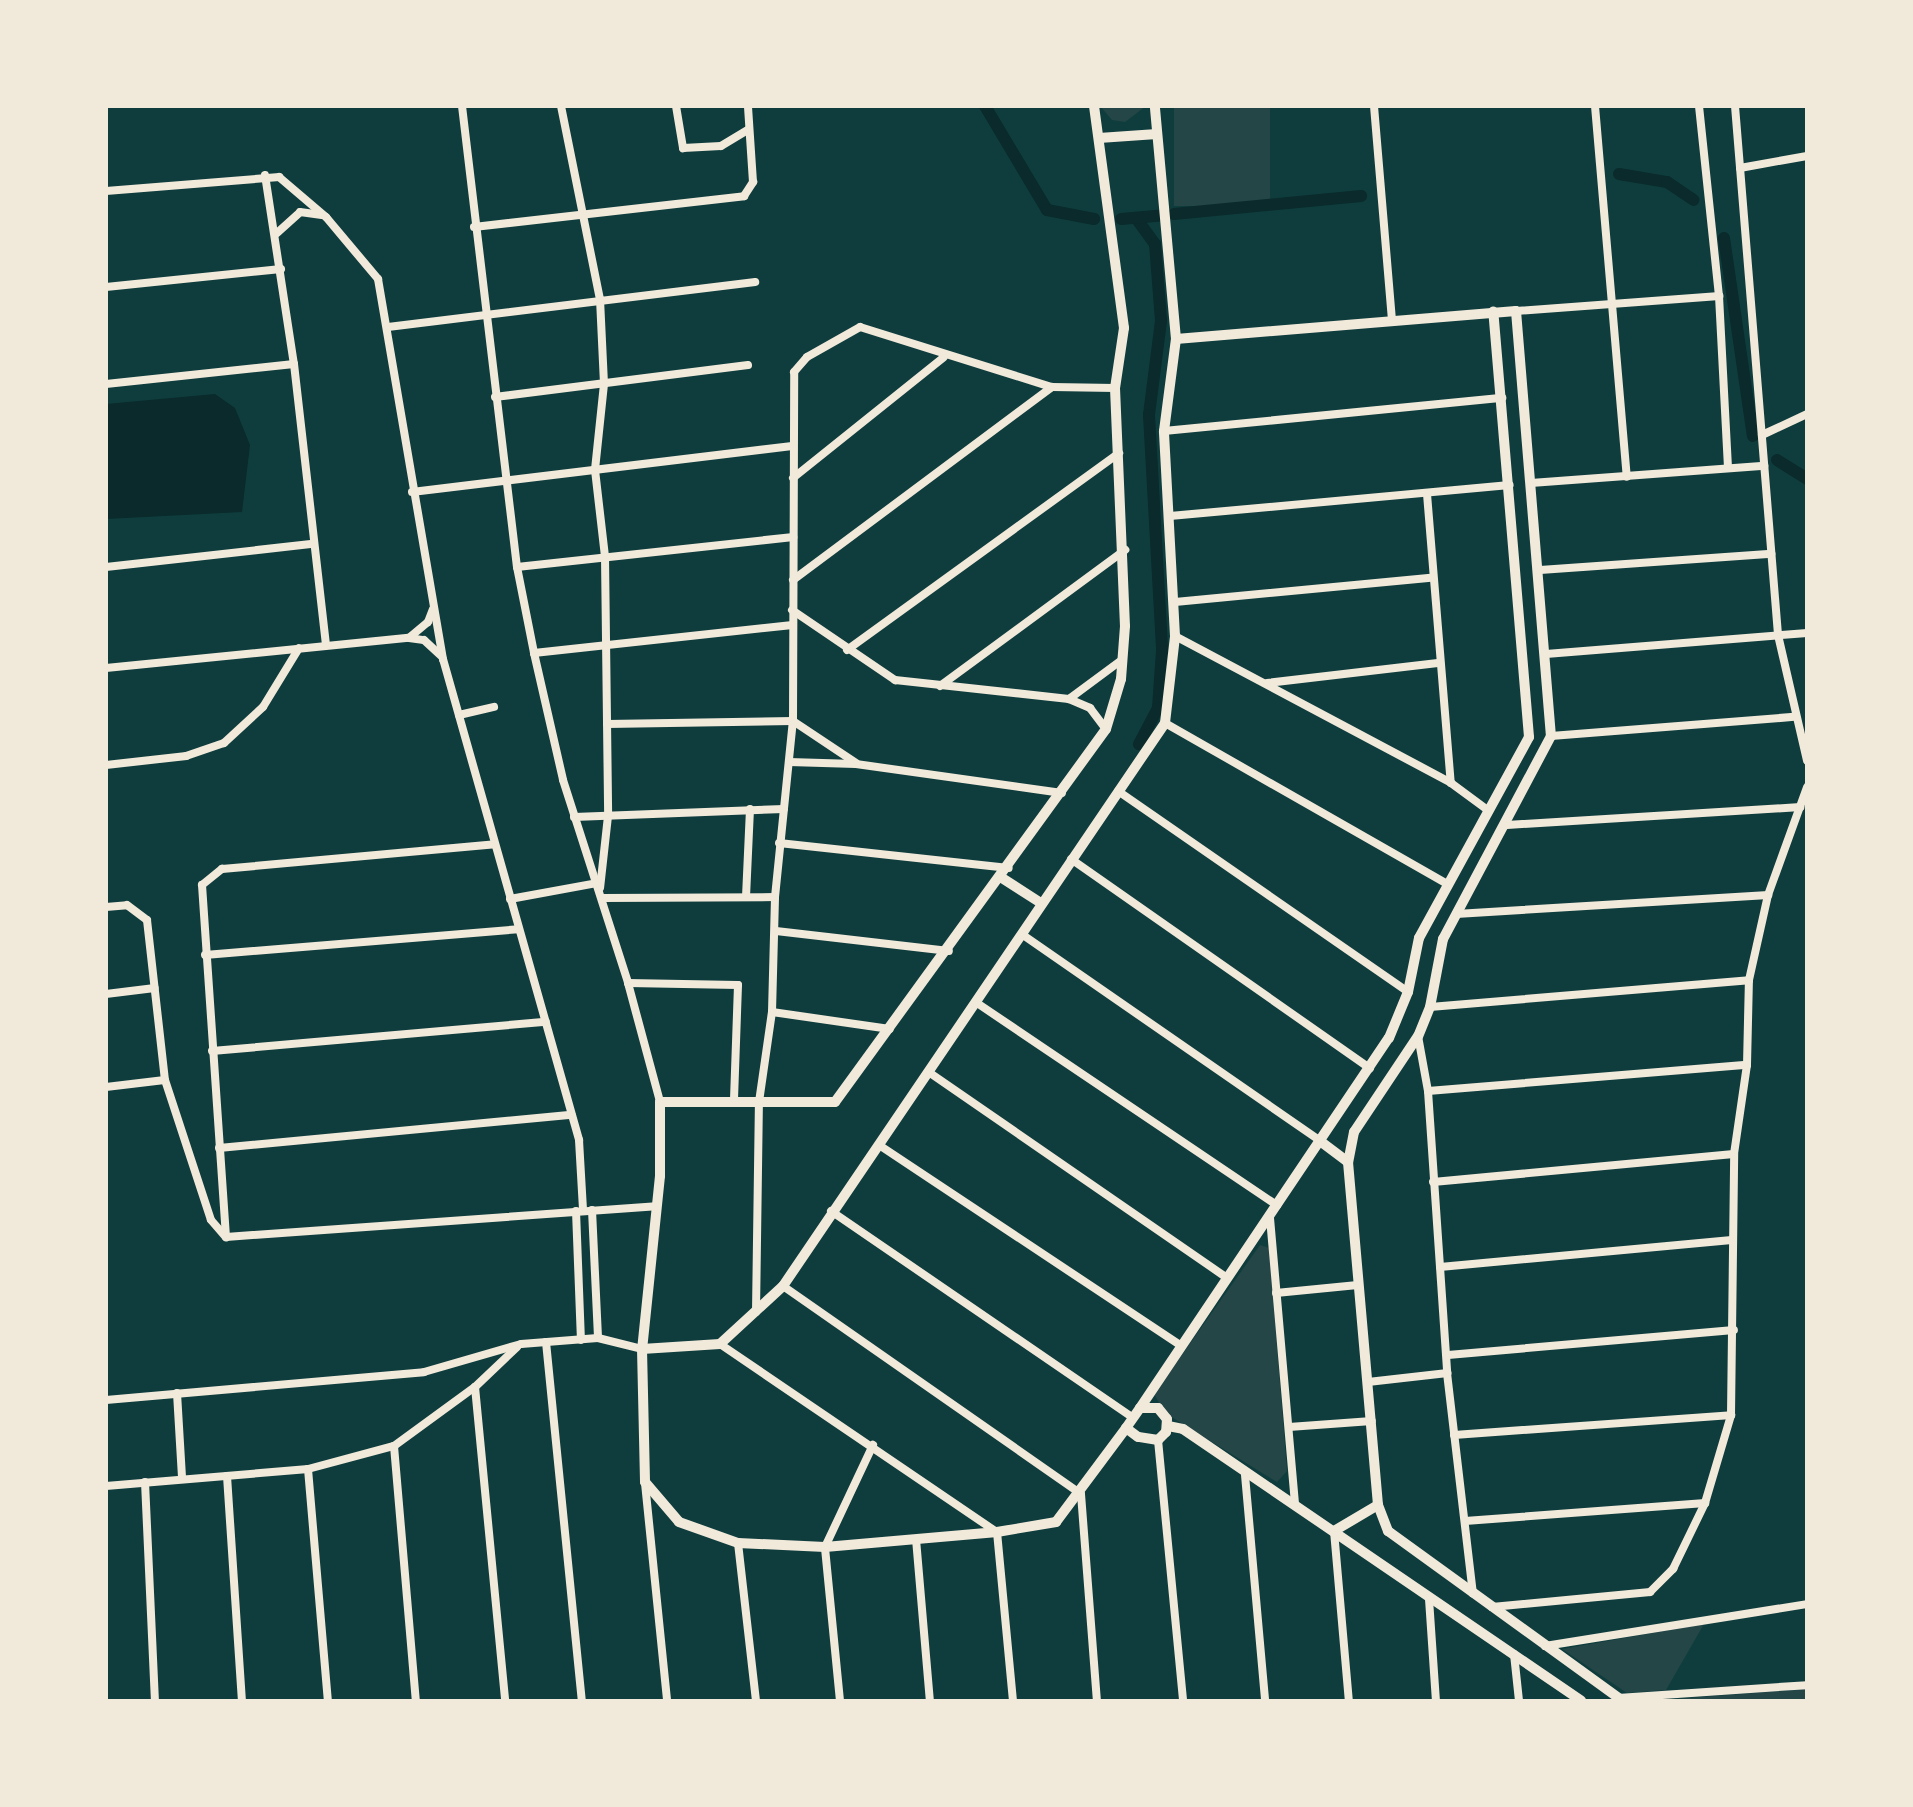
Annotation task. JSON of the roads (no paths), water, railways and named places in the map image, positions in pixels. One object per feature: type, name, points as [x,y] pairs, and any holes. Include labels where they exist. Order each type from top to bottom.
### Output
[{"type":"street","points":[[561,106],[600,299],[604,384],[595,470],[605,557],[608,816],[600,890]]},
{"type":"street","points":[[676,106],[683,148],[721,146],[748,130]]},
{"type":"street","points":[[474,227],[747,195],[753,182],[748,106]]},
{"type":"street","points":[[660,1102],[832,1104],[949,951],[1106,729],[1123,659],[1125,550],[1115,388],[1124,316],[1094,106]]},
{"type":"street","points":[[106,1400],[424,1372],[521,1344],[598,1338],[642,1349],[720,1344],[756,1316],[783,1286],[831,1211],[930,1073],[1023,935],[1037,901],[1071,859],[1165,723],[1175,636],[1175,602],[1164,431],[1176,339],[1155,106]]},
{"type":"street","points":[[1374,106],[1392,321]]},
{"type":"street","points":[[1595,106],[1627,477]]},
{"type":"street","points":[[1699,106],[1719,296],[1728,468]]},
{"type":"street","points":[[1735,106],[1778,635],[1794,717],[1807,761]]},
{"type":"street","points":[[461,109],[517,567],[534,653],[574,817],[600,890],[660,1102],[656,1206],[642,1349],[645,1482],[667,1701]]},
{"type":"street","points":[[1099,138],[1157,134]]},
{"type":"street","points":[[1740,168],[1807,156]]},
{"type":"street","points":[[106,191],[265,175],[279,177],[326,217],[375,271],[388,327],[412,492],[443,659],[583,1157],[581,1340]]},
{"type":"street","points":[[265,175],[277,233],[294,364],[311,544],[326,644]]},
{"type":"street","points":[[277,233],[300,212],[315,211],[326,217]]},
{"type":"street","points":[[106,287],[281,269]]},
{"type":"street","points":[[388,327],[755,282]]},
{"type":"street","points":[[1176,339],[1719,296]]},
{"type":"street","points":[[1516,311],[1540,570],[1551,736],[1440,948],[1430,1007],[1418,1036],[1354,1132],[1348,1162],[1378,1505],[1394,1539],[1620,1700],[1807,1685]]},
{"type":"street","points":[[645,1482],[679,1522],[738,1543],[825,1547],[1054,1524],[1081,1494],[1370,1068],[1408,992],[1416,947],[1531,731],[1493,312]]},
{"type":"street","points":[[756,1316],[759,1102],[772,1012],[775,897],[793,721],[794,372],[807,357],[852,330],[872,329],[944,357],[1052,387],[1115,388]]},
{"type":"street","points":[[793,478],[944,357]]},
{"type":"street","points":[[106,384],[294,364]]},
{"type":"street","points":[[495,397],[748,365]]},
{"type":"street","points":[[793,580],[1052,387]]},
{"type":"street","points":[[1164,431],[1502,398]]},
{"type":"street","points":[[1762,435],[1807,414]]},
{"type":"street","points":[[412,492],[507,485],[595,470],[792,446]]},
{"type":"street","points":[[847,650],[1119,453]]},
{"type":"street","points":[[1531,483],[1764,466]]},
{"type":"street","points":[[1170,516],[1510,485]]},
{"type":"street","points":[[1427,494],[1438,663],[1451,783]]},
{"type":"street","points":[[517,567],[793,537]]},
{"type":"street","points":[[106,567],[311,544]]},
{"type":"street","points":[[939,687],[1125,550]]},
{"type":"street","points":[[1540,570],[1771,554]]},
{"type":"street","points":[[1175,602],[1431,578]]},
{"type":"street","points":[[409,638],[428,622],[434,607]]},
{"type":"street","points":[[792,610],[895,680],[1069,699],[1090,708],[1106,729]]},
{"type":"street","points":[[534,653],[792,625]]},
{"type":"street","points":[[1546,654],[1807,633]]},
{"type":"street","points":[[1175,636],[1451,783],[1489,811]]},
{"type":"street","points":[[106,668],[409,638],[424,640],[443,659]]},
{"type":"street","points":[[106,765],[186,756],[224,743],[263,707],[299,648]]},
{"type":"street","points":[[1069,699],[1123,659]]},
{"type":"street","points":[[1266,683],[1438,663]]},
{"type":"street","points":[[459,715],[494,707]]},
{"type":"street","points":[[1551,736],[1794,717]]},
{"type":"street","points":[[607,724],[793,721],[856,764]]},
{"type":"street","points":[[1165,723],[1447,884]]},
{"type":"street","points":[[789,762],[856,764],[1063,793]]},
{"type":"street","points":[[1491,1607],[1650,1592],[1673,1569],[1705,1503],[1731,1415],[1734,1154],[1747,1065],[1749,980],[1768,895],[1807,787]]},
{"type":"street","points":[[1118,791],[1408,992]]},
{"type":"street","points":[[1507,825],[1800,807]]},
{"type":"street","points":[[746,897],[750,809]]},
{"type":"street","points":[[574,817],[784,809]]},
{"type":"street","points":[[779,843],[1009,868]]},
{"type":"street","points":[[226,1237],[202,885],[222,869],[495,844]]},
{"type":"street","points":[[1071,859],[1370,1068]]},
{"type":"street","points":[[1002,878],[1037,901]]},
{"type":"street","points":[[510,899],[600,890],[775,897]]},
{"type":"street","points":[[1456,914],[1768,895]]},
{"type":"street","points":[[106,907],[127,905],[147,920],[165,1080],[211,1220],[226,1237]]},
{"type":"street","points":[[205,955],[518,929]]},
{"type":"street","points":[[776,931],[949,951]]},
{"type":"street","points":[[1023,935],[1348,1162]]},
{"type":"street","points":[[1430,1007],[1749,980]]},
{"type":"street","points":[[628,983],[737,984],[734,1102]]},
{"type":"street","points":[[106,994],[155,988]]},
{"type":"street","points":[[977,1003],[1277,1205]]},
{"type":"street","points":[[772,1012],[890,1029]]},
{"type":"street","points":[[212,1051],[546,1022]]},
{"type":"street","points":[[1418,1036],[1428,1091],[1447,1373],[1473,1593]]},
{"type":"street","points":[[1428,1091],[1747,1065]]},
{"type":"street","points":[[930,1073],[1226,1277]]},
{"type":"street","points":[[106,1087],[165,1080]]},
{"type":"street","points":[[219,1148],[571,1115]]},
{"type":"street","points":[[879,1145],[1181,1346]]},
{"type":"street","points":[[1433,1182],[1734,1154]]},
{"type":"street","points":[[226,1237],[656,1206]]},
{"type":"street","points":[[584,1210],[598,1338]]},
{"type":"street","points":[[831,1211],[1137,1413],[1158,1408],[1168,1426],[1183,1429],[1245,1475],[1334,1531],[1581,1701]]},
{"type":"street","points":[[1270,1218],[1295,1505]]},
{"type":"street","points":[[1440,1267],[1732,1240]]},
{"type":"street","points":[[1276,1293],[1358,1285]]},
{"type":"street","points":[[783,1286],[1081,1494]]},
{"type":"street","points":[[1448,1355],[1734,1330]]},
{"type":"street","points":[[546,1342],[582,1701]]},
{"type":"street","points":[[106,1486],[308,1469],[394,1446],[475,1387],[521,1344]]},
{"type":"street","points":[[720,1344],[997,1532],[1013,1701]]},
{"type":"street","points":[[1368,1382],[1447,1373]]},
{"type":"street","points":[[475,1387],[505,1701]]},
{"type":"street","points":[[177,1393],[182,1478]]},
{"type":"street","points":[[1454,1435],[1731,1415]]},
{"type":"street","points":[[1289,1427],[1372,1421]]},
{"type":"street","points":[[1168,1426],[1158,1440],[1183,1701]]},
{"type":"street","points":[[1126,1428],[1138,1437],[1158,1440]]},
{"type":"street","points":[[840,1701],[825,1547],[873,1445]]},
{"type":"street","points":[[394,1446],[416,1701]]},
{"type":"street","points":[[308,1469],[328,1701]]},
{"type":"street","points":[[1245,1475],[1265,1701]]},
{"type":"street","points":[[227,1476],[242,1701]]},
{"type":"street","points":[[145,1482],[155,1701]]},
{"type":"street","points":[[1081,1494],[1097,1701]]},
{"type":"street","points":[[1465,1521],[1705,1503]]},
{"type":"street","points":[[1334,1531],[1378,1505]]},
{"type":"street","points":[[1334,1531],[1349,1701]]},
{"type":"street","points":[[916,1539],[930,1701]]},
{"type":"street","points":[[738,1543],[756,1701]]},
{"type":"street","points":[[1429,1599],[1436,1701]]},
{"type":"street","points":[[1545,1646],[1807,1604]]},
{"type":"street","points":[[1514,1653],[1519,1701]]},
{"type":"waterway","points":[[985,106],[1047,210],[1094,219]]},
{"type":"waterway","points":[[1619,174],[1667,182],[1694,200]]},
{"type":"waterway","points":[[1174,214],[1361,196]]},
{"type":"waterway","points":[[1121,219],[1158,216]]},
{"type":"waterway","points":[[1136,218],[1155,244],[1161,321],[1149,415],[1162,651],[1158,708],[1139,744]]},
{"type":"waterway","points":[[1724,238],[1753,436]]},
{"type":"waterway","points":[[1777,460],[1807,479]]}]
